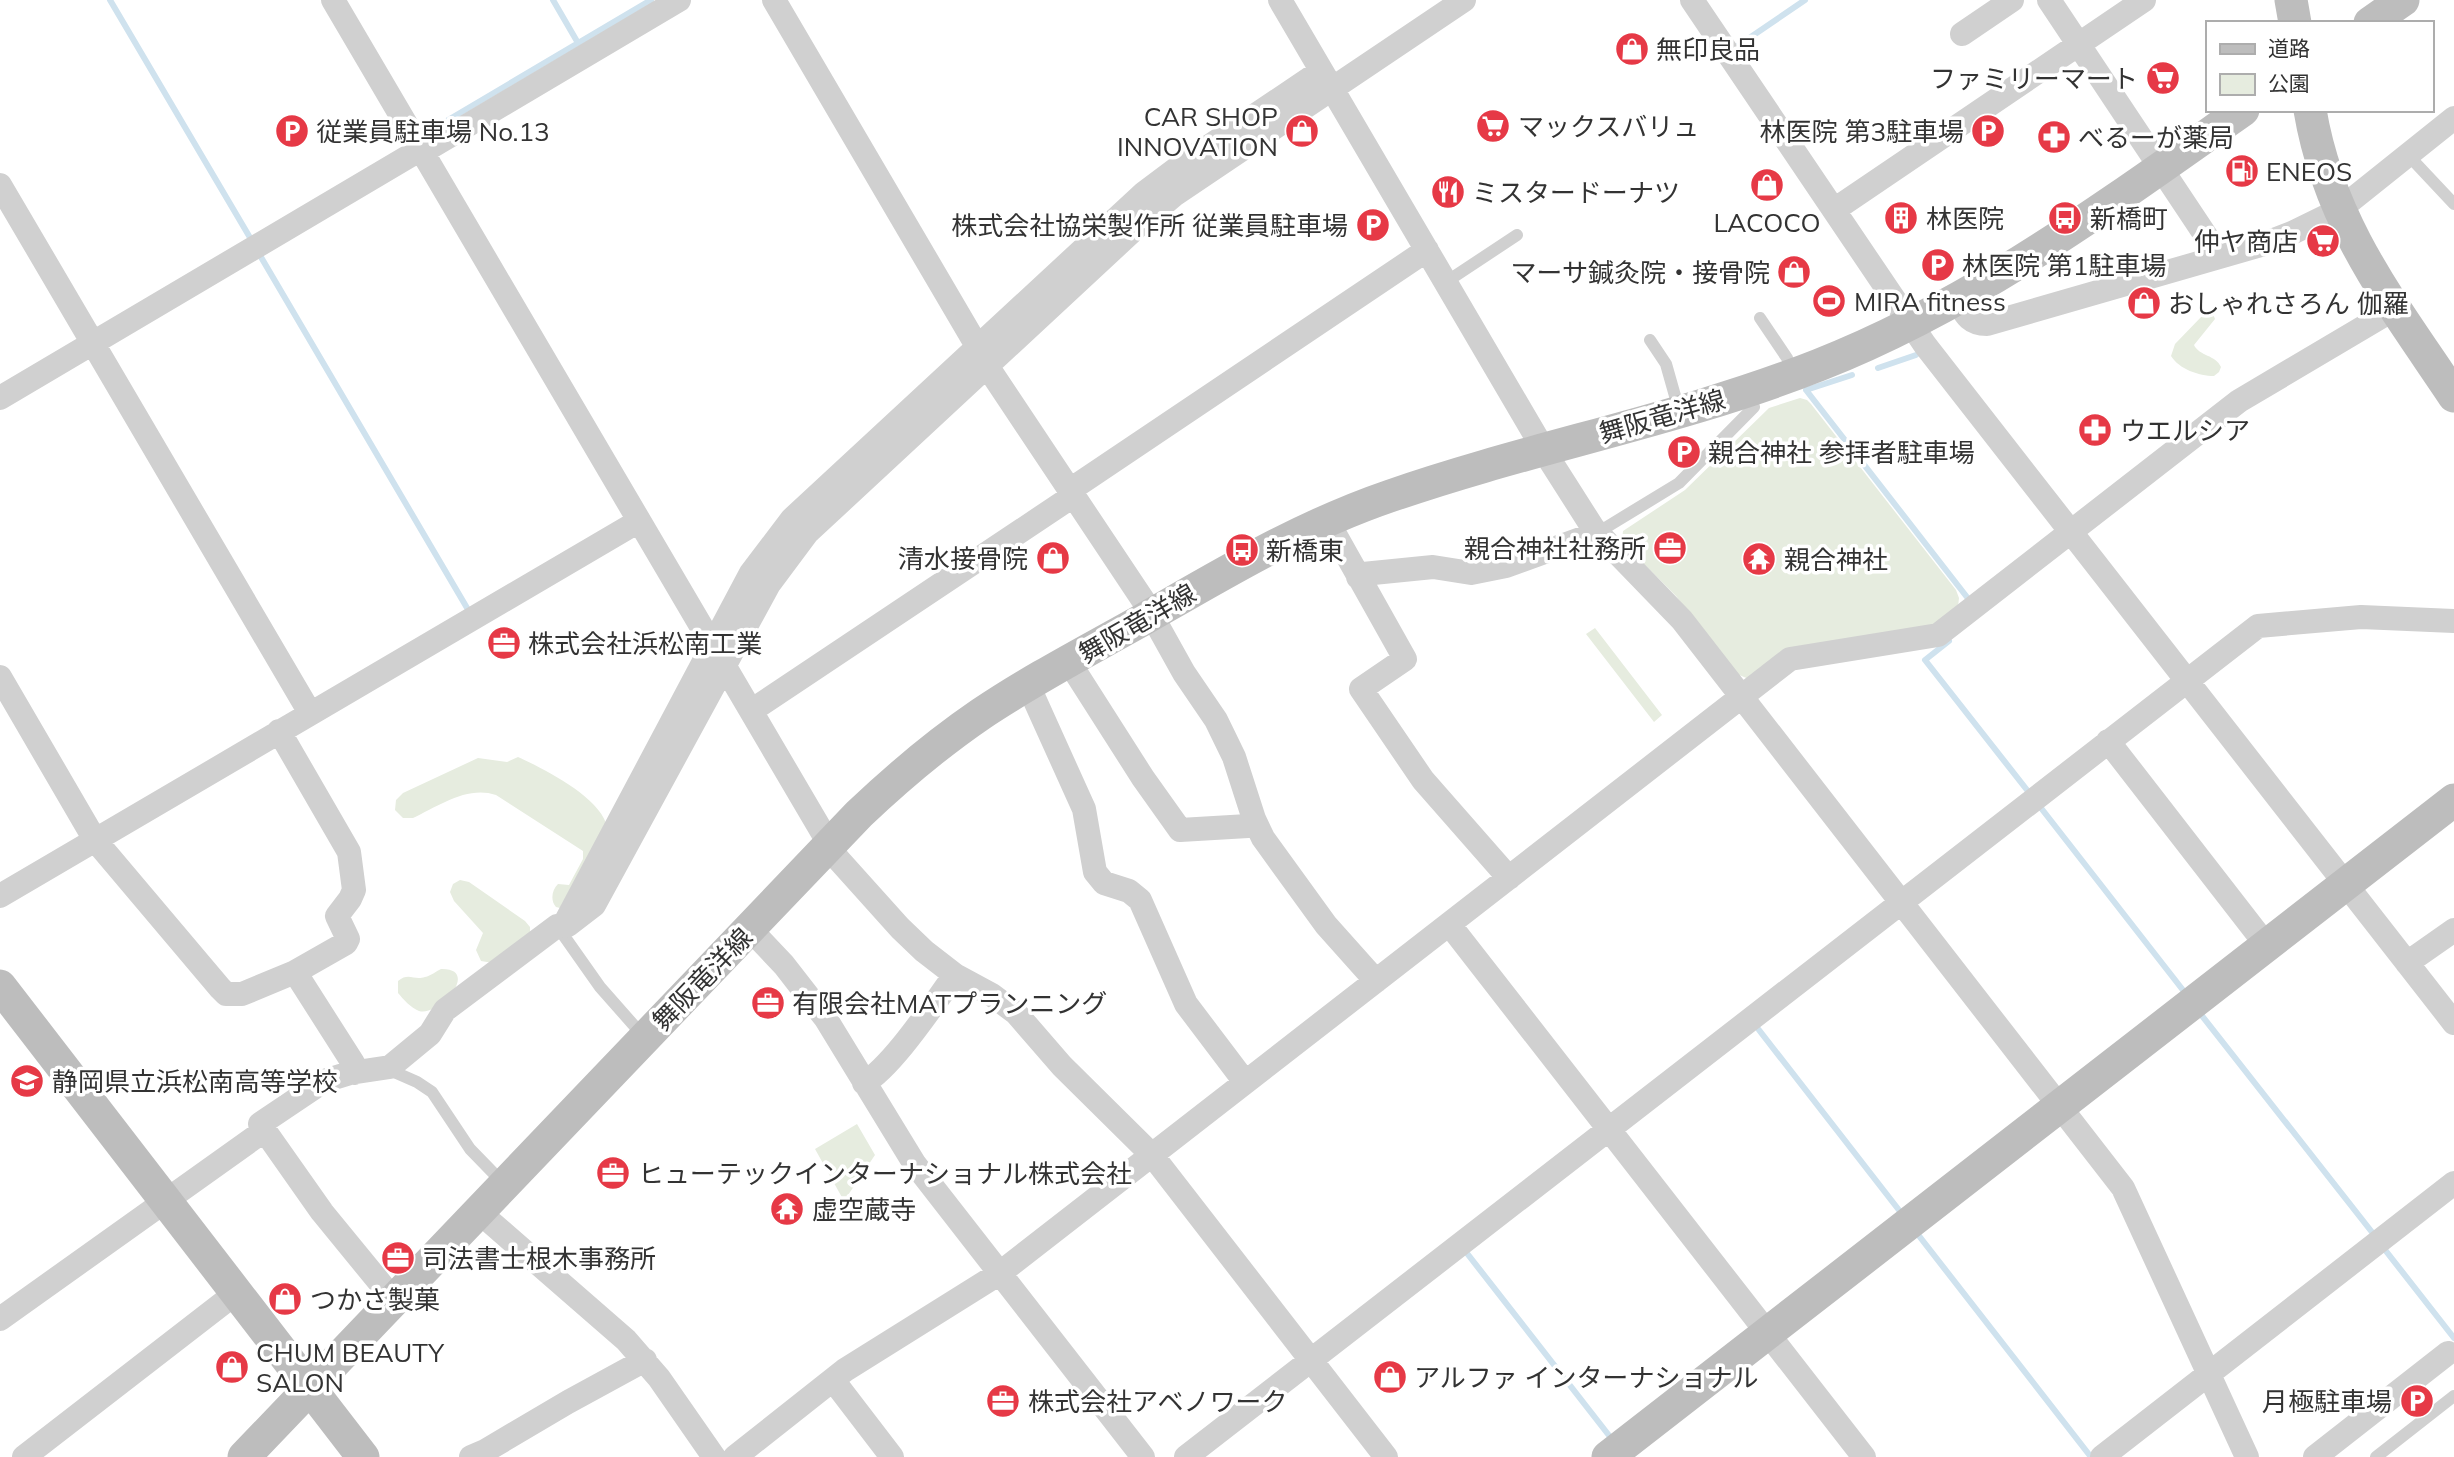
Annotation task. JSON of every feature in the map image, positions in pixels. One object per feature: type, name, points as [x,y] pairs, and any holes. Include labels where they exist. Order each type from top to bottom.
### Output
[{"type":"main road","points":[[2291,0],[2295,21]]},
{"type":"main road","points":[[2373,21],[2403,0]]},
{"type":"main road","name":"舞阪竜洋線","points":[[244,1457],[882,792],[923,757],[983,713],[1260,552],[1327,520],[1411,489],[1749,391],[1855,350],[1911,324],[2032,255],[2240,112]]},
{"type":"main road","points":[[2310,112],[2319,152],[2339,210],[2360,253],[2454,396]]},
{"type":"main road","points":[[1608,1457],[2454,800]]},
{"type":"main road","points":[[0,986],[363,1457]]},
{"type":"street","points":[[333,0],[838,859],[924,951],[955,975],[1005,1003],[1062,1066],[1152,1155],[1386,1457]]},
{"type":"street","points":[[0,398],[89,337],[411,155],[417,143],[680,0]]},
{"type":"street","points":[[774,0],[982,356],[1151,614],[1184,673],[1223,732],[1263,838],[1315,910],[1376,981]]},
{"type":"street","points":[[1280,0],[1583,515],[1668,604],[2123,1188],[2246,1457]]},
{"type":"street","points":[[396,1299],[322,1212],[260,1125],[312,1088],[337,1076],[390,1068],[430,1034],[445,1010],[560,926],[568,925],[594,905],[718,655],[793,549],[982,356],[1174,195],[1326,80],[1464,0]]},
{"type":"street","points":[[1692,0],[1911,324],[2454,1022]]},
{"type":"street","points":[[1962,34],[2012,0]]},
{"type":"street","points":[[2049,0],[2208,239],[2214,257]]},
{"type":"street","points":[[1834,210],[2144,0]]},
{"type":"street","points":[[1957,300],[1970,320],[1987,324],[2277,240],[2339,210],[2454,118]]},
{"type":"street","points":[[0,185],[310,713]]},
{"type":"street","points":[[751,711],[1427,250]]},
{"type":"street","points":[[735,1457],[832,1380],[1000,1273],[1790,660],[1937,635],[2239,401],[2396,308]]},
{"type":"street","points":[[1327,520],[1405,659],[1361,689],[1423,780],[1509,878]]},
{"type":"street","points":[[0,896],[639,521]]},
{"type":"street","points":[[1358,577],[1363,574],[1424,568],[1471,573],[1506,566],[1598,533]]},
{"type":"street","points":[[1186,1457],[2258,626],[2361,617],[2454,621]]},
{"type":"street","points":[[1069,662],[1143,778],[1180,830],[1248,826],[1255,822]]},
{"type":"street","points":[[0,677],[96,840],[226,994],[234,996],[295,972],[346,943],[348,939],[337,916],[353,895],[354,872],[345,844],[279,731]]},
{"type":"street","points":[[1028,685],[1084,809],[1095,872],[1104,883],[1129,891],[1140,900],[1186,1004],[1245,1082]]},
{"type":"street","points":[[2108,741],[2267,946]]},
{"type":"street","points":[[1449,924],[1864,1457]]},
{"type":"street","points":[[750,929],[806,992],[826,1019],[914,1163],[1143,1457]]},
{"type":"street","points":[[2407,963],[2454,930]]},
{"type":"street","points":[[295,972],[354,1063],[354,1073]]},
{"type":"street","points":[[864,1083],[873,1078],[907,1039],[955,975]]},
{"type":"street","points":[[0,1319],[264,1130]]},
{"type":"street","points":[[2103,1457],[2454,1182]]},
{"type":"street","points":[[479,1212],[608,1322],[645,1360],[714,1457]]},
{"type":"street","points":[[24,1457],[236,1293]]},
{"type":"street","points":[[2315,1457],[2448,1353]]},
{"type":"street","points":[[471,1457],[645,1360]]},
{"type":"street","points":[[832,1380],[892,1457]]},
{"type":"lane","points":[[2408,155],[2454,204]]},
{"type":"lane","points":[[1446,282],[1517,235]]},
{"type":"lane","points":[[1760,318],[1787,358],[1793,375]]},
{"type":"lane","points":[[1650,340],[1666,364],[1680,411]]},
{"type":"lane","points":[[1598,533],[1679,483],[1754,407],[1749,391]]},
{"type":"lane","points":[[560,926],[600,987],[645,1038]]},
{"type":"lane","points":[[390,1068],[432,1092],[470,1149],[505,1185]]},
{"type":"lane","points":[[2376,1457],[2454,1396]]},
{"type":"green space","points":[[2208,312],[2213,314],[2215,319],[2194,345],[2219,363],[2221,367],[2214,376],[2190,371],[2179,365],[2171,356],[2175,344]]},
{"type":"green space","points":[[1800,398],[1811,404],[1956,590],[1958,607],[1943,622],[1751,680],[1737,674],[1676,596],[1627,547],[1622,540],[1623,531],[1685,490],[1769,408]]},
{"type":"green space","points":[[1595,628],[1662,715],[1654,722],[1586,634]]},
{"type":"green space","points":[[518,757],[581,793],[606,823],[560,908],[556,907],[553,901],[554,889],[558,884],[569,885],[583,859],[583,851],[496,795],[464,795],[413,818],[403,818],[395,810],[396,800],[403,793],[478,758],[507,762]]},
{"type":"green space","points":[[460,880],[469,882],[530,927],[530,934],[493,963],[481,961],[476,950],[483,933],[454,901],[450,892],[453,884]]},
{"type":"green space","points":[[441,969],[452,971],[457,976],[457,983],[453,992],[437,1007],[419,1011],[398,993],[398,981],[402,978],[421,978]]},
{"type":"green space","points":[[857,1124],[875,1155],[844,1201],[815,1149]]},
{"type":"waterway","points":[[110,0],[252,241]]},
{"type":"waterway","points":[[553,0],[578,43]]},
{"type":"waterway","points":[[421,136],[651,0]]},
{"type":"waterway","points":[[1736,47],[1805,0]]},
{"type":"waterway","points":[[258,252],[470,613]]},
{"type":"waterway","points":[[1878,368],[1916,355]]},
{"type":"waterway","points":[[1852,375],[1806,390],[1970,601]]},
{"type":"waterway","points":[[1949,641],[1925,660],[2027,790]]},
{"type":"waterway","points":[[2041,808],[2186,994]]},
{"type":"waterway","points":[[2199,1012],[2375,1236]]},
{"type":"waterway","points":[[1759,1030],[1902,1214]]},
{"type":"waterway","points":[[1916,1232],[2091,1457]]},
{"type":"waterway","points":[[2382,1246],[2454,1338]]},
{"type":"waterway","points":[[1466,1252],[1611,1438]]},
{"type":"place","name":"無印良品","points":[[1632,49]]},
{"type":"place","name":"ファミリーマート","points":[[2163,78]]},
{"type":"place","name":"マックスバリュ","points":[[1493,126]]},
{"type":"place","name":"従業員駐車場 No.13","points":[[292,131]]},
{"type":"place","name":"CAR SHOP INNOVATION","points":[[1302,131]]},
{"type":"place","name":"林医院 第3駐車場","points":[[1988,131]]},
{"type":"place","name":"べるーが薬局","points":[[2054,137]]},
{"type":"place","name":"ENEOS","points":[[2242,171]]},
{"type":"place","name":"LACOCO","points":[[1767,185]]},
{"type":"place","name":"ミスタードーナツ","points":[[1448,192]]},
{"type":"place","name":"林医院","points":[[1901,218]]},
{"type":"place","name":"新橋町","points":[[2065,218]]},
{"type":"place","name":"株式会社協栄製作所 従業員駐車場","points":[[1373,225]]},
{"type":"place","name":"仲ヤ商店","points":[[2323,241]]},
{"type":"place","name":"林医院 第1駐車場","points":[[1938,265]]},
{"type":"place","name":"マーサ鍼灸院・接骨院","points":[[1794,272]]},
{"type":"place","name":"MIRA fitness","points":[[1829,301]]},
{"type":"place","name":"おしゃれさろん 伽羅","points":[[2144,303]]},
{"type":"place","name":"ウエルシア","points":[[2095,430]]},
{"type":"place","name":"親合神社 参拝者駐車場","points":[[1684,452]]},
{"type":"place","name":"親合神社社務所","points":[[1670,548]]},
{"type":"place","name":"新橋東","points":[[1242,550]]},
{"type":"place","name":"清水接骨院","points":[[1053,558]]},
{"type":"place","name":"親合神社","points":[[1759,559]]},
{"type":"place","name":"株式会社浜松南工業","points":[[504,643]]},
{"type":"place","name":"有限会社MATプランニング","points":[[768,1003]]},
{"type":"place","name":"静岡県立浜松南高等学校","points":[[27,1081]]},
{"type":"place","name":"ヒューテックインターナショナル株式会社","points":[[613,1173]]},
{"type":"place","name":"虚空蔵寺","points":[[787,1209]]},
{"type":"place","name":"司法書士根木事務所","points":[[398,1258]]},
{"type":"place","name":"つかさ製菓","points":[[285,1299]]},
{"type":"place","name":"CHUM BEAUTY SALON","points":[[232,1367]]},
{"type":"place","name":"アルファ インターナショナル","points":[[1390,1377]]},
{"type":"place","name":"株式会社アベノワーク","points":[[1003,1401]]},
{"type":"place","name":"月極駐車場","points":[[2417,1401]]}]
